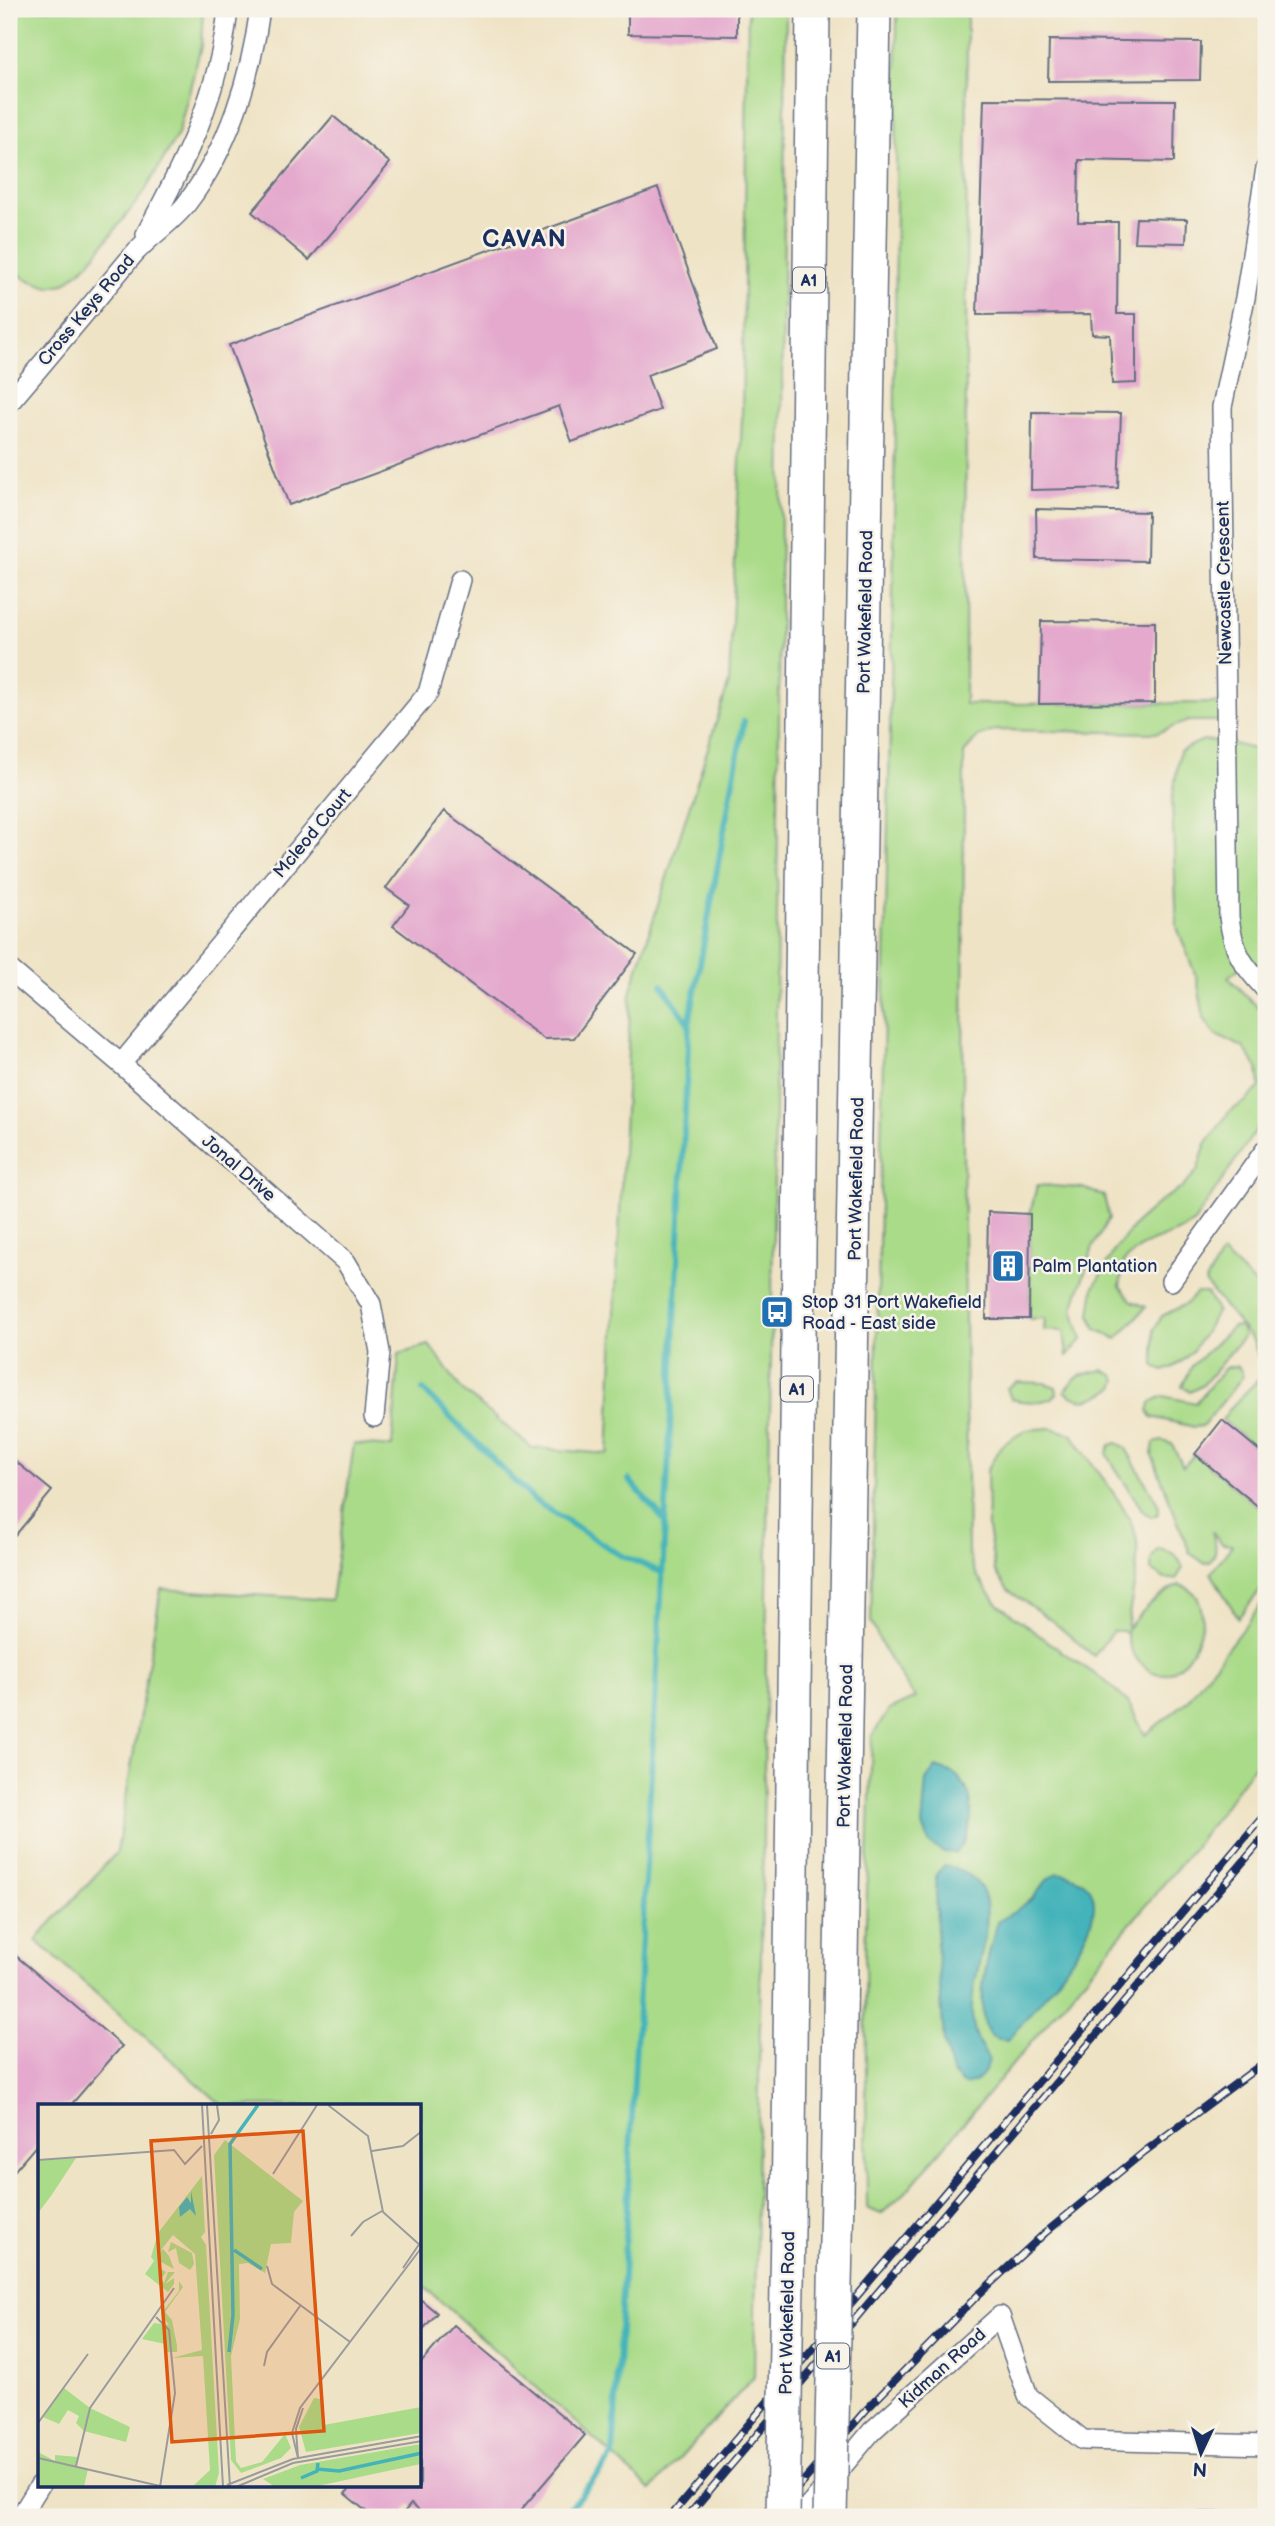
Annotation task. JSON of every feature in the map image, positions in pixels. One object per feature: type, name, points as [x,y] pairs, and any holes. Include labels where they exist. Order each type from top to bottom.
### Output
[{"type":"highway","name":"Port Wakefield Road","points":[[783,2517],[813,9]]},
{"type":"highway","name":"Port Wakefield Road","points":[[830,2517],[874,9]]},
{"type":"street","name":"Cross Keys Road","points":[[137,250],[181,169],[204,117],[220,62],[228,9]]},
{"type":"street","name":"Cross Keys Road","points":[[9,403],[137,250],[186,205],[211,163],[244,85],[260,9]]},
{"type":"street","name":"Newcastle Crescent","points":[[1266,168],[1245,298],[1222,407],[1229,917],[1236,952],[1243,965],[1266,990]]},
{"type":"street","name":"Mcleod Court","points":[[121,1064],[428,693],[460,580]]},
{"type":"street","name":"Jonal Drive","points":[[9,969],[345,1262],[371,1304],[380,1352],[374,1417]]},
{"type":"street","points":[[1171,1281],[1266,1149]]},
{"type":"street","name":"Kidman Road","points":[[800,2517],[872,2431],[1000,2316],[1028,2396],[1083,2441],[1266,2445]]},
{"type":"street","points":[[20,2517],[38,2488]]},
{"type":"green space","points":[[9,9],[203,9],[201,46],[178,134],[145,191],[89,263],[64,284],[49,287],[26,279],[12,270],[9,234]]},
{"type":"green space","points":[[748,9],[786,9],[775,1116],[754,2377],[651,2490],[422,2285],[422,2104],[221,2104],[36,1940],[117,1852],[161,1589],[331,1600],[354,1444],[392,1447],[399,1354],[429,1345],[463,1391],[532,1448],[608,1454],[631,990],[729,682],[742,420]]},
{"type":"green space","points":[[897,9],[967,9],[965,704],[1226,703],[1226,721],[1188,721],[1157,733],[996,730],[978,737],[964,753],[963,1146],[968,1553],[978,1578],[997,1603],[1105,1681],[1128,1702],[1145,1735],[1186,1702],[1266,1598],[1266,1750],[1192,1850],[906,2192],[881,2214],[867,2208],[865,1955],[872,1736],[889,1710],[915,1698],[885,1652],[871,1622],[894,542]]},
{"type":"green space","points":[[1203,740],[1226,742],[1261,751],[1266,796],[1266,971],[1253,961],[1228,977],[1266,1013],[1266,1115],[1194,1222],[1182,1230],[1142,1246],[1124,1261],[1120,1286],[1132,1301],[1146,1307],[1117,1339],[1096,1329],[1090,1315],[1094,1287],[1115,1249],[1139,1220],[1163,1199],[1182,1188],[1197,1171],[1206,1144],[1229,1112],[1246,1101],[1260,1087],[1258,1068],[1243,1047],[1215,1035],[1204,1018],[1197,979],[1177,927],[1172,801],[1180,751]]},
{"type":"green space","points":[[1037,1185],[1083,1188],[1104,1196],[1109,1218],[1093,1247],[1073,1309],[1082,1340],[1067,1356],[1064,1331],[1044,1330],[1045,1318],[1029,1319],[1030,1214]]},
{"type":"green space","points":[[1222,1253],[1266,1294],[1266,1365],[1259,1360],[1254,1342],[1205,1283]]},
{"type":"green space","points":[[1197,1293],[1207,1293],[1217,1311],[1189,1355],[1163,1371],[1154,1365],[1154,1330],[1162,1316],[1186,1304]]},
{"type":"green space","points":[[1240,1326],[1244,1336],[1203,1385],[1190,1392],[1182,1386],[1192,1366],[1232,1327]]},
{"type":"green space","points":[[1239,1367],[1243,1376],[1203,1426],[1194,1427],[1152,1417],[1148,1411],[1151,1402],[1163,1396],[1196,1403],[1225,1368]]},
{"type":"green space","points":[[1103,1370],[1117,1380],[1114,1388],[1095,1398],[1083,1400],[1065,1391],[1076,1378]]},
{"type":"green space","points":[[1266,1372],[1266,1456],[1222,1420]]},
{"type":"green space","points":[[1017,1382],[1044,1383],[1056,1387],[1057,1394],[1036,1402],[1011,1399],[1007,1388]]},
{"type":"green space","points":[[1050,1428],[1072,1434],[1132,1524],[1136,1536],[1137,1557],[1127,1629],[1150,1604],[1179,1585],[1194,1593],[1201,1607],[1201,1624],[1196,1642],[1187,1658],[1175,1670],[1161,1674],[1146,1668],[1132,1651],[1126,1631],[1113,1631],[1094,1656],[1051,1620],[1008,1590],[995,1571],[988,1528],[987,1470],[1002,1445],[1026,1430]]},
{"type":"green space","points":[[1162,1441],[1172,1444],[1183,1467],[1195,1454],[1260,1508],[1266,1501],[1266,1583],[1238,1618],[1211,1573],[1232,1545],[1222,1544],[1212,1531],[1215,1550],[1210,1562],[1204,1563],[1190,1553],[1152,1455],[1154,1443]]},
{"type":"green space","points":[[1117,1443],[1125,1447],[1159,1506],[1158,1514],[1151,1517],[1143,1511],[1111,1461],[1107,1453],[1110,1445]]},
{"type":"green space","points":[[1158,1549],[1171,1552],[1179,1560],[1183,1568],[1176,1579],[1165,1579],[1151,1570],[1151,1559]]},
{"type":"water","points":[[936,1767],[957,1776],[964,1784],[971,1804],[967,1835],[956,1853],[943,1852],[930,1844],[922,1826],[926,1780]]},
{"type":"water","points":[[944,1866],[967,1874],[981,1888],[986,1906],[986,1926],[973,1994],[972,2014],[977,2038],[989,2060],[981,2077],[964,2085],[952,2073],[944,2042],[937,1945],[936,1874]]},
{"type":"water","points":[[1057,1873],[1084,1882],[1094,1900],[1091,1923],[1078,1949],[1040,2002],[1008,2040],[995,2038],[988,2032],[982,2008],[984,1977],[998,1922],[1032,1899],[1048,1879]]},
{"type":"building","points":[[628,9],[737,9],[737,36],[628,34]]},
{"type":"building","points":[[1049,40],[1201,42],[1200,80],[1048,81]]},
{"type":"building","points":[[984,99],[1175,100],[1174,162],[1079,160],[1078,222],[1118,222],[1117,314],[1136,314],[1136,383],[1112,384],[1110,335],[1092,334],[1091,314],[977,315]]},
{"type":"building","points":[[333,116],[390,163],[309,260],[252,212]]},
{"type":"building","points":[[658,188],[717,349],[647,375],[660,410],[572,442],[559,406],[289,505],[229,345]]},
{"type":"building","points":[[1136,218],[1187,219],[1186,243],[1134,242]]},
{"type":"building","points":[[1032,412],[1121,413],[1118,488],[1031,490]]},
{"type":"building","points":[[1036,509],[1148,512],[1147,561],[1037,559]]},
{"type":"building","points":[[1041,621],[1155,622],[1155,703],[1039,704]]},
{"type":"building","points":[[444,811],[637,954],[574,1038],[544,1039],[393,926],[409,905],[386,888]]},
{"type":"building","name":"Palm Plantation","points":[[988,1212],[1030,1214],[1029,1319],[986,1319]]},
{"type":"building","points":[[1222,1420],[1266,1456],[1266,1501],[1260,1508],[1195,1454]]},
{"type":"building","points":[[9,1456],[52,1491],[9,1543]]},
{"type":"building","points":[[9,1950],[122,2046],[72,2104],[38,2104],[38,2143],[9,2177]]},
{"type":"building","points":[[422,2301],[437,2313],[422,2331]]},
{"type":"building","points":[[454,2325],[585,2435],[515,2517],[427,2517],[411,2504],[400,2517],[373,2517],[345,2494],[350,2488],[422,2488],[422,2362]]},
{"type":"building","points":[[989,2512],[1266,2512],[1266,2517],[989,2517]]},
{"type":"waterway","points":[[562,2517],[613,2456],[669,1453],[689,1024],[744,721]]},
{"type":"waterway","points":[[662,985],[689,1024]]},
{"type":"waterway","points":[[423,1390],[534,1500],[620,1555],[661,1572]]},
{"type":"waterway","points":[[629,1480],[664,1520]]},
{"type":"railway","points":[[670,2517],[1266,1813]]},
{"type":"railway","points":[[687,2517],[1266,1835]]},
{"type":"railway","points":[[772,2517],[865,2411],[977,2296],[1045,2233],[1144,2152],[1266,2061]]},
{"type":"place","name":"Palm Plantation","points":[[1008,1266]]},
{"type":"place","name":"Stop 31 Port Wakefield Road - East side","points":[[777,1312]]},
{"type":"district","name":"CAVAN","points":[[525,239]]}]
